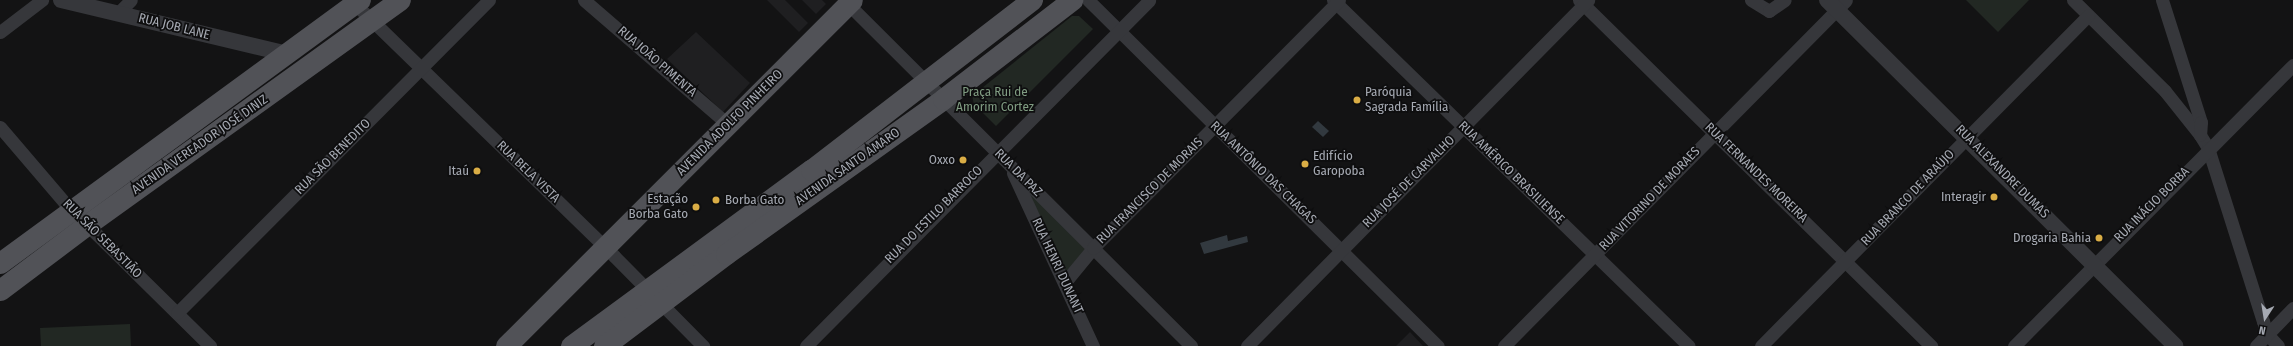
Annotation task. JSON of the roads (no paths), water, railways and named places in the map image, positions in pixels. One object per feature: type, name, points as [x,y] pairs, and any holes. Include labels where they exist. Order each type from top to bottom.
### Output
[{"type":"main road","name":"AVENIDA VEREADOR JOSÉ DINIZ","points":[[0,290],[88,224],[373,22],[400,0]]},
{"type":"main road","name":"AVENIDA SANTO AMARO","points":[[604,346],[654,297],[1032,0]]},
{"type":"main road","name":"AVENIDA SANTO AMARO","points":[[572,346],[654,297],[943,99],[1072,0]]},
{"type":"main road","name":"AVENIDA VEREADOR JOSÉ DINIZ","points":[[0,263],[287,54],[356,1]]},
{"type":"main road","name":"AVENIDA ADOLFO PINHEIRO","points":[[506,346],[729,125],[848,1]]},
{"type":"street","points":[[0,32],[42,0]]},
{"type":"street","name":"RUA JOB LANE","points":[[61,0],[287,54]]},
{"type":"street","points":[[118,13],[131,0]]},
{"type":"street","name":"RUA SÃO BENEDITO","points":[[177,313],[422,69],[489,0]]},
{"type":"street","name":"RUA JOÃO PIMENTA","points":[[584,0],[729,125]]},
{"type":"street","name":"RUA ANTÔNIO DAS CHAGAS","points":[[1088,0],[1438,346]]},
{"type":"street","name":"RUA DO ESTILO BARROCO","points":[[806,346],[1149,0]]},
{"type":"street","points":[[1751,0],[1769,11],[1785,0]]},
{"type":"street","points":[[2073,0],[2165,91],[2200,134],[2208,148],[2267,334],[2278,346]]},
{"type":"street","points":[[2162,0],[2201,122],[2200,134]]},
{"type":"street","name":"RUA BELA VISTA","points":[[356,1],[373,22],[605,247],[703,346]]},
{"type":"street","name":"RUA DA PAZ","points":[[848,1],[926,83],[1094,248],[1191,346]]},
{"type":"street","name":"RUA FRANCISCO DE MORAIS","points":[[1066,282],[1094,248],[1336,1]]},
{"type":"street","name":"RUA AMÉRICO BRASILIENSE","points":[[1336,1],[1689,346]]},
{"type":"street","name":"RUA JOSÉ DE CARVALHO","points":[[1247,346],[1464,127],[1584,1]]},
{"type":"street","name":"RUA FERNANDES MOREIRA","points":[[1584,1],[1714,133],[1932,346]]},
{"type":"street","name":"RUA VITORINO DE MORAES","points":[[1504,346],[1714,133],[1836,3]]},
{"type":"street","name":"RUA ALEXANDRE DUMAS","points":[[1836,3],[2176,346]]},
{"type":"street","name":"RUA BRANCO DE ARAÚJO","points":[[1761,346],[2088,15]]},
{"type":"street","name":"RUA INÁCIO BORBA","points":[[2014,346],[2208,148],[2293,65]]},
{"type":"street","points":[[2165,91],[2179,91],[2188,81]]},
{"type":"street","name":"RUA SÃO SEBASTIÃO","points":[[0,127],[71,210],[88,224],[210,346]]},
{"type":"street","name":"RUA HENRI DUNANT","points":[[1009,164],[1066,282],[1093,346]]},
{"type":"street","points":[[2256,346],[2293,308]]},
{"type":"place","name":"Paróquia Sagrada Família","points":[[1357,100]]},
{"type":"place","name":"Oxxo","points":[[963,160]]},
{"type":"place","name":"Edifício Garopoba","points":[[1305,164]]},
{"type":"place","name":"Itaú","points":[[477,171]]},
{"type":"place","name":"Interagir","points":[[1994,197]]},
{"type":"place","name":"Borba Gato","points":[[716,200]]},
{"type":"place","name":"Estação Borba Gato","points":[[696,207]]},
{"type":"place","name":"Drogaria Bahia","points":[[2099,238]]},
{"type":"park label","name":"Praça Rui de Amorim Cortez","points":[[995,100]]}]
